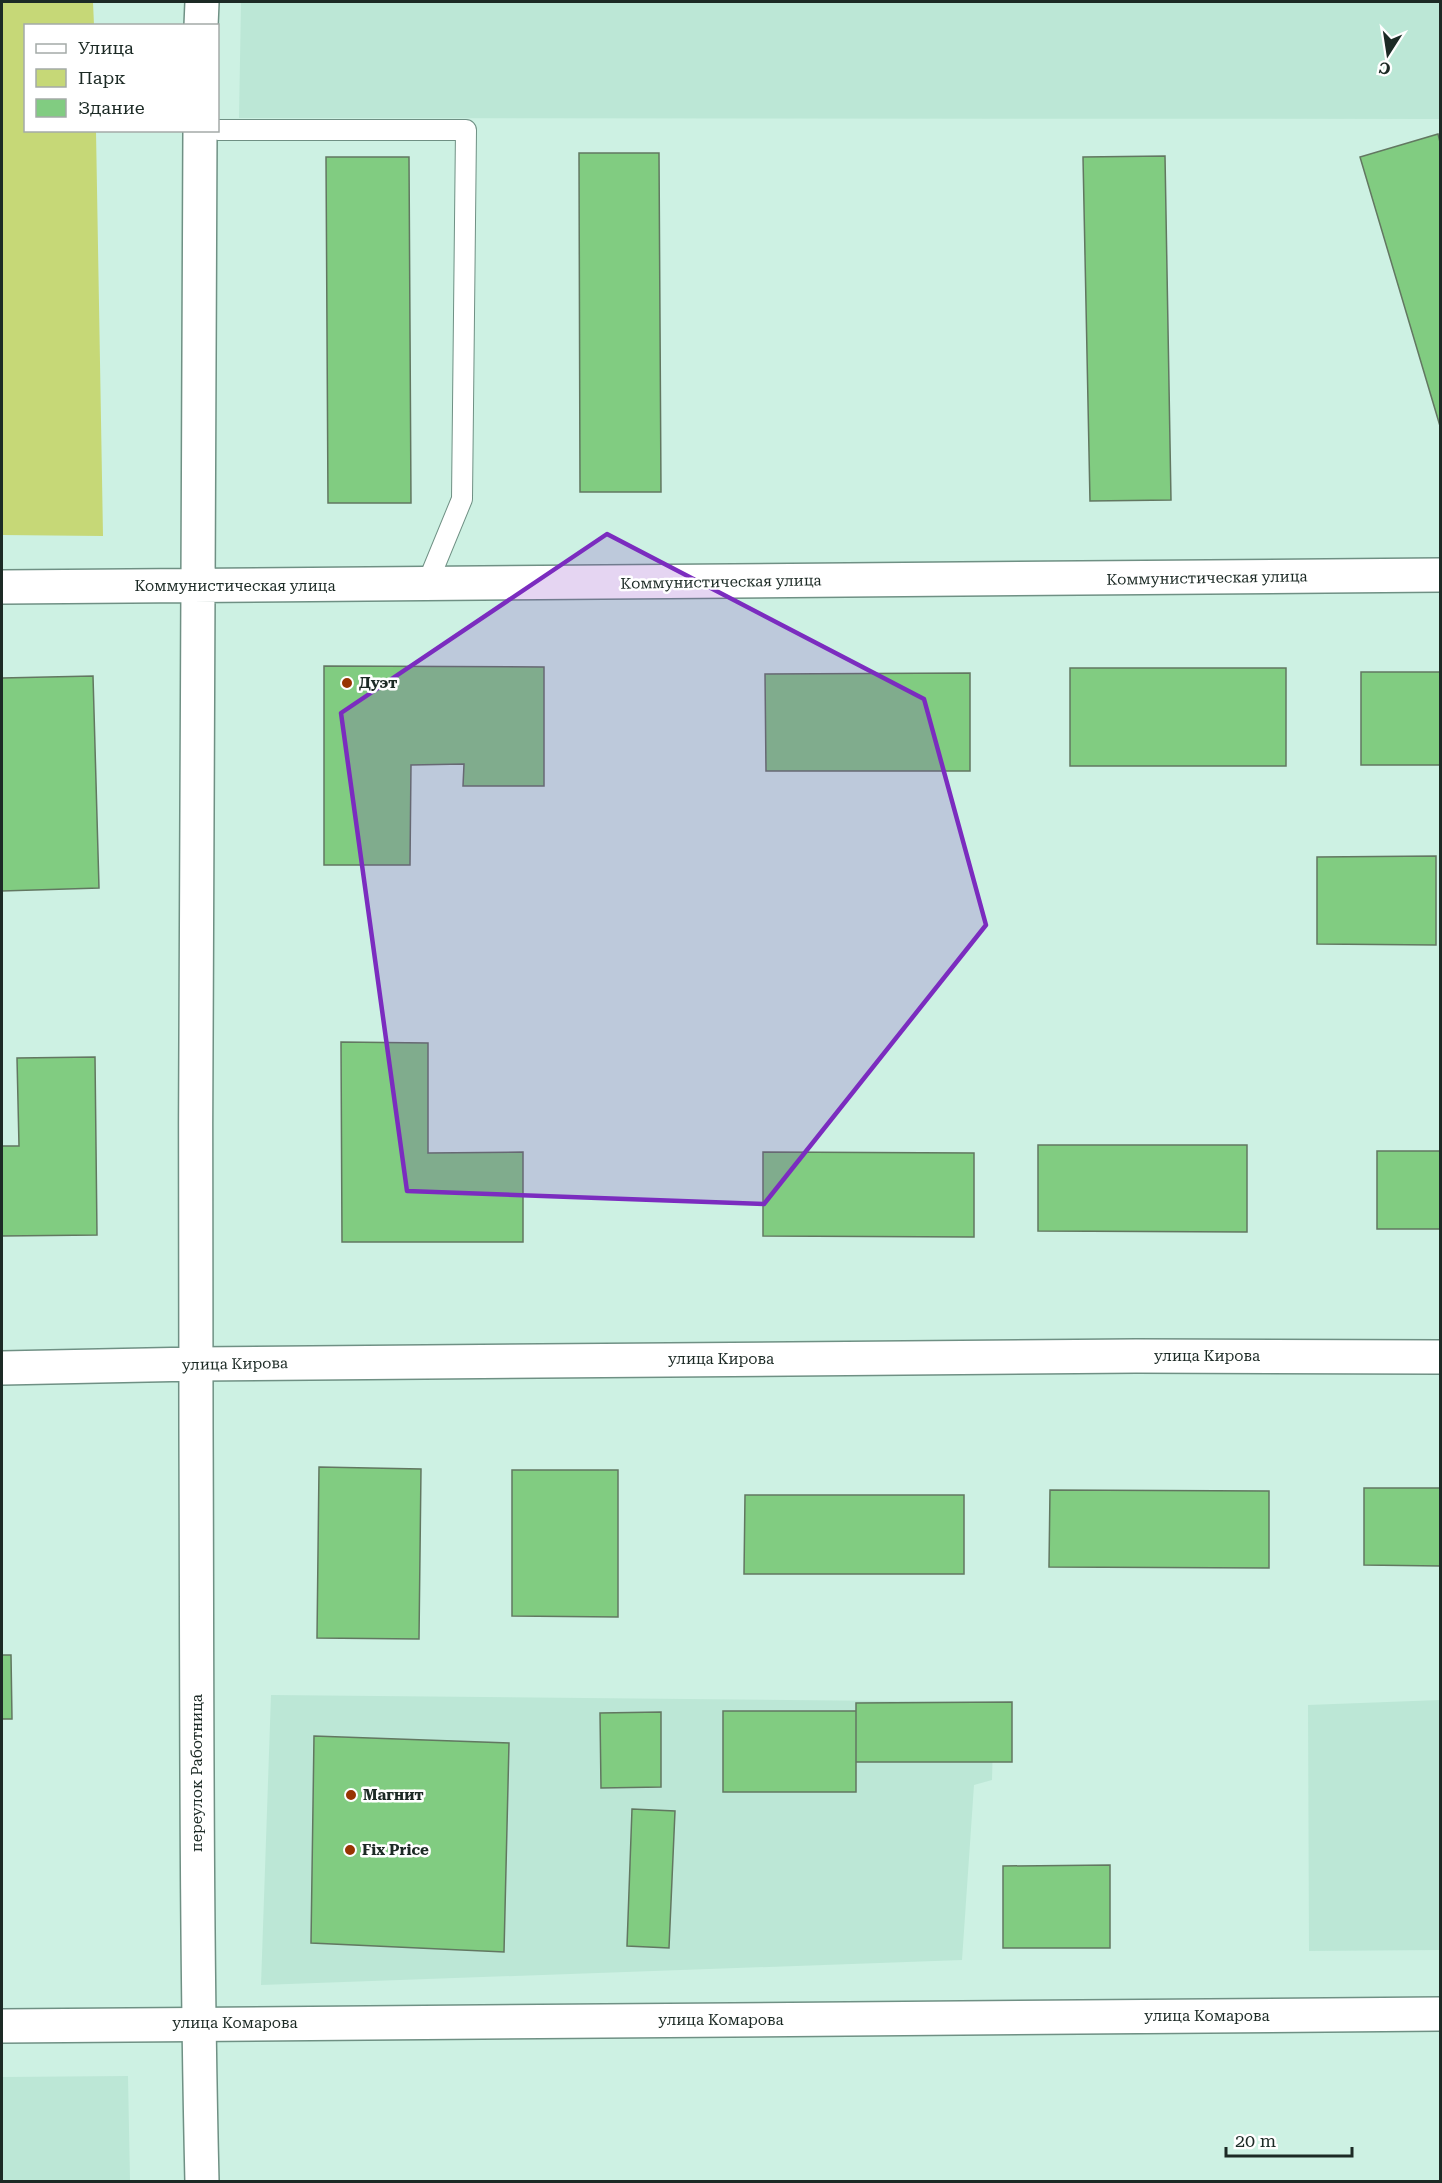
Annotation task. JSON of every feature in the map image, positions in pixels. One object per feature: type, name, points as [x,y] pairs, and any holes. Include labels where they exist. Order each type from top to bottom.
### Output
[{"type":"street","points":[[201,24],[202,2]]},
{"type":"street","name":"переулок Работница","points":[[200,132],[196,586],[196,1364],[198,2024],[202,2181]]},
{"type":"street","name":"Коммунистическая улица","points":[[2,587],[1440,576]]},
{"type":"street","name":"улица Кирова","points":[[2,1368],[196,1364],[1124,1356],[1440,1357]]},
{"type":"street","name":"улица Комарова","points":[[2,2026],[1440,2014]]},
{"type":"lane","points":[[219,130],[466,130],[462,499],[427,585]]},
{"type":"highlighted area","points":[[607,534],[924,699],[986,925],[764,1204],[407,1191],[341,713]]},
{"type":"shaded area","points":[[241,2],[1440,2],[1440,119],[239,118]]},
{"type":"shaded area","points":[[271,1695],[994,1702],[992,1780],[974,1785],[962,1960],[261,1985]]},
{"type":"shaded area","points":[[1440,1700],[1440,1950],[1309,1951],[1308,1705]]},
{"type":"shaded area","points":[[128,2076],[130,2181],[2,2181],[2,2077]]},
{"type":"green space","points":[[2,2],[93,2],[94,24],[24,24],[24,132],[96,132],[103,536],[2,535]]},
{"type":"building","points":[[1438,134],[1440,142],[1440,426],[1360,157]]},
{"type":"building","points":[[579,153],[659,153],[661,492],[580,492]]},
{"type":"building","points":[[1165,156],[1171,500],[1090,501],[1083,157]]},
{"type":"building","points":[[326,157],[409,157],[411,503],[328,503]]},
{"type":"building","points":[[324,666],[544,667],[544,786],[463,786],[464,764],[411,765],[410,865],[324,865]]},
{"type":"building","points":[[1070,668],[1286,668],[1286,766],[1070,766]]},
{"type":"building","points":[[1361,672],[1440,672],[1440,765],[1361,765]]},
{"type":"building","points":[[970,673],[970,771],[766,771],[765,674]]},
{"type":"building","points":[[93,676],[99,888],[2,891],[2,678]]},
{"type":"building","points":[[1436,856],[1436,945],[1317,944],[1317,857]]},
{"type":"building","points":[[341,1042],[428,1043],[428,1153],[523,1152],[523,1242],[342,1242]]},
{"type":"building","points":[[95,1057],[97,1235],[2,1236],[2,1146],[19,1146],[17,1058]]},
{"type":"building","points":[[1038,1145],[1247,1145],[1247,1232],[1038,1231]]},
{"type":"building","points":[[1377,1151],[1440,1151],[1440,1229],[1377,1229]]},
{"type":"building","points":[[763,1152],[974,1153],[974,1237],[763,1236]]},
{"type":"building","points":[[319,1467],[421,1469],[419,1639],[317,1638]]},
{"type":"building","points":[[512,1470],[618,1470],[618,1617],[512,1616]]},
{"type":"building","points":[[1364,1488],[1440,1488],[1440,1566],[1364,1565]]},
{"type":"building","points":[[1050,1490],[1269,1491],[1269,1568],[1049,1567]]},
{"type":"building","points":[[745,1495],[964,1495],[964,1574],[744,1574]]},
{"type":"building","points":[[2,1655],[11,1655],[12,1719],[2,1719]]},
{"type":"building","points":[[1012,1702],[1012,1762],[856,1762],[856,1703]]},
{"type":"building","points":[[723,1711],[856,1711],[856,1792],[723,1792]]},
{"type":"building","points":[[661,1712],[661,1787],[601,1788],[600,1713]]},
{"type":"building","points":[[314,1736],[509,1743],[504,1952],[311,1943]]},
{"type":"building","points":[[632,1809],[675,1811],[669,1948],[627,1946]]},
{"type":"building","points":[[1110,1865],[1110,1948],[1003,1948],[1003,1866]]},
{"type":"place","name":"Дуэт","points":[[347,683]]},
{"type":"place","name":"Магнит","points":[[351,1795]]},
{"type":"place","name":"Fix Price","points":[[350,1850]]}]
